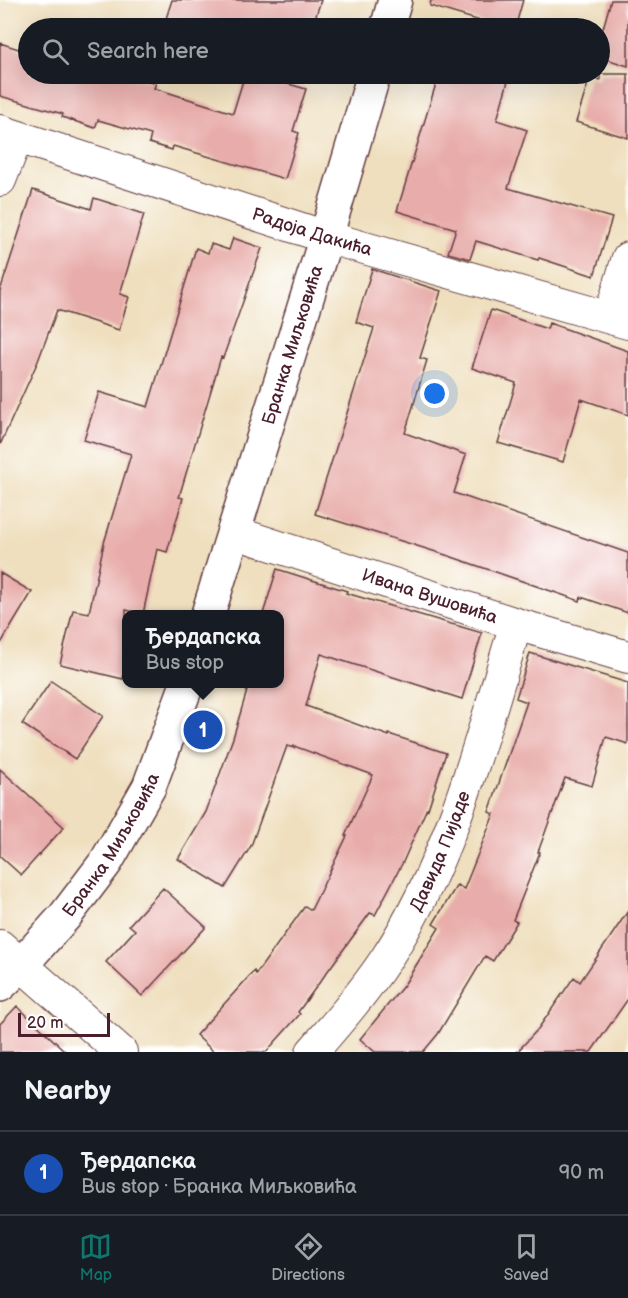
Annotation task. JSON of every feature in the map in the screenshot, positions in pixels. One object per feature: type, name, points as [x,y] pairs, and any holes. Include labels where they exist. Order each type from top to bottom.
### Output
[{"type":"street","points":[[390,18],[395,0]]},
{"type":"street","name":"Бранка Миљковића","points":[[210,610],[326,237],[371,84]]},
{"type":"street","points":[[0,180],[8,134]]},
{"type":"street","name":"Радоја Дакића","points":[[8,134],[326,237],[619,320]]},
{"type":"street","points":[[619,320],[628,258]]},
{"type":"street","name":"Ивана Вушовића","points":[[233,532],[516,624],[628,657]]},
{"type":"street","name":"Давида Пијаде","points":[[312,1052],[353,1004],[387,957],[426,887],[451,829],[516,624]]},
{"type":"street","name":"Бранка Миљковића","points":[[7,965],[65,916],[106,862],[148,787],[186,688]]},
{"type":"street","points":[[7,965],[120,1052]]},
{"type":"building","points":[[172,0],[321,0],[315,18],[166,18]]},
{"type":"building","points":[[431,0],[523,0],[518,18],[470,18],[430,6]]},
{"type":"building","points":[[611,0],[628,0],[628,66],[610,60],[610,18],[606,18]]},
{"type":"building","points":[[0,43],[18,49],[18,84],[156,84],[154,88],[233,113],[242,84],[289,84],[306,89],[293,131],[299,133],[285,179],[173,146],[172,150],[149,143],[151,135],[98,120],[95,128],[62,117],[63,114],[0,96]]},
{"type":"building","points":[[610,74],[628,74],[628,138],[576,122],[588,84],[610,84]]},
{"type":"building","points":[[436,84],[507,84],[497,120],[527,130],[508,188],[612,218],[594,276],[476,241],[470,259],[448,253],[456,229],[397,211]]},
{"type":"building","points":[[33,190],[91,209],[94,198],[144,214],[120,294],[129,297],[119,330],[57,310],[38,361],[0,445],[0,291]]},
{"type":"building","points":[[233,238],[262,248],[223,358],[221,357],[179,497],[183,498],[167,552],[157,549],[144,610],[122,610],[122,679],[60,664],[73,610],[89,613],[104,543],[131,454],[84,440],[99,392],[148,407],[196,248],[208,253],[211,244],[229,250]]},
{"type":"building","points":[[372,269],[441,291],[420,358],[427,360],[405,433],[466,455],[454,493],[628,553],[628,613],[581,597],[580,601],[449,556],[315,514],[374,328],[356,322]]},
{"type":"building","points":[[491,310],[547,329],[549,323],[628,351],[628,415],[581,399],[563,462],[498,443],[516,383],[472,368]]},
{"type":"building","points":[[277,569],[347,591],[346,593],[482,633],[462,699],[321,654],[306,706],[389,736],[389,734],[446,753],[428,809],[375,915],[370,913],[298,1012],[300,1014],[266,1052],[214,1052],[196,1035],[254,971],[256,974],[305,906],[311,910],[347,836],[345,836],[373,775],[294,746],[294,748],[287,746],[251,846],[225,888],[178,859],[206,812],[233,738],[248,688],[284,688],[284,610],[264,610]]},
{"type":"building","points":[[0,573],[32,592],[0,645]]},
{"type":"building","points":[[530,653],[628,683],[628,744],[606,737],[592,786],[565,778],[538,852],[540,852],[513,920],[517,922],[493,961],[485,956],[438,1034],[423,1052],[375,1052],[360,1039],[404,985],[439,928],[433,924],[457,885],[464,889],[494,814],[489,812],[527,702],[516,698]]},
{"type":"building","points":[[51,681],[103,716],[75,759],[22,724]]},
{"type":"building","points":[[0,769],[64,827],[21,875],[0,856]]},
{"type":"building","points":[[163,888],[206,927],[142,996],[106,962],[135,930],[129,925]]},
{"type":"building","points":[[628,911],[628,999],[591,1052],[517,1052],[538,1029],[574,977],[580,982]]},
{"type":"building","points":[[17,1006],[66,1052],[0,1052],[0,1024]]},
{"type":"place","name":"Ђердапска","points":[[203,730]]}]
